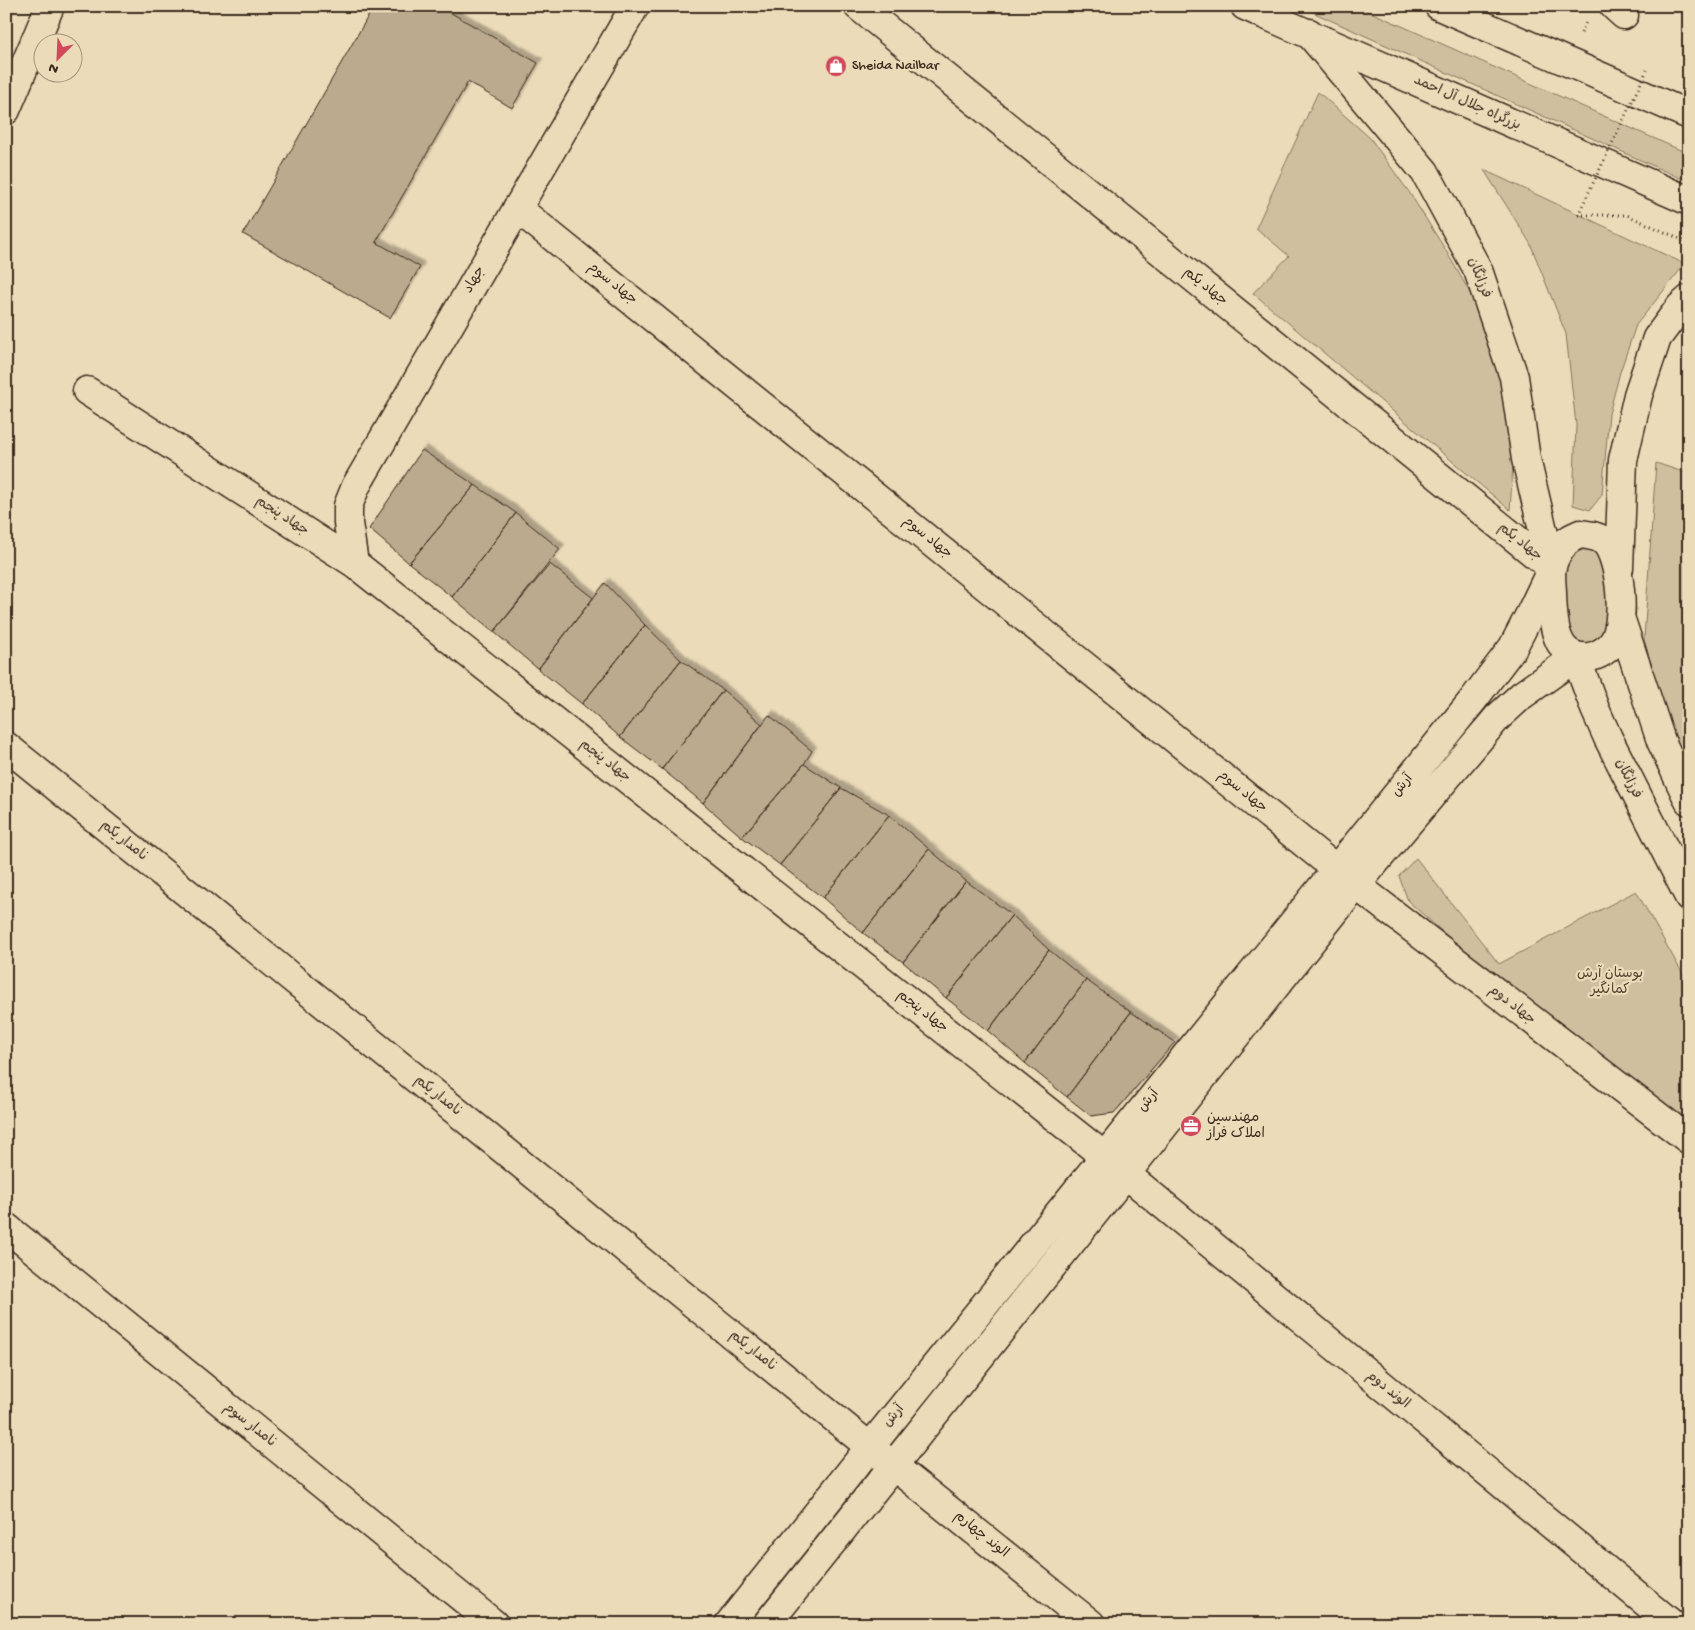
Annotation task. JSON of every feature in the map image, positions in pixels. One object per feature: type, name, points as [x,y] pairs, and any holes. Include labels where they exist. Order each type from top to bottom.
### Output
[{"type":"main road","points":[[6,110],[50,6]]},
{"type":"main road","name":"جهاد","points":[[354,563],[348,523],[348,506],[356,486],[635,6]]},
{"type":"main road","name":"جهاد یکم","points":[[858,6],[1552,568]]},
{"type":"main road","name":"بزرگراه جلال آل احمد","points":[[1246,6],[1689,201]]},
{"type":"main road","points":[[1439,6],[1689,115]]},
{"type":"main road","name":"فرزانگان","points":[[1309,33],[1425,172],[1478,270],[1514,377],[1526,459],[1552,568]]},
{"type":"main road","name":"جهاد سوم","points":[[517,208],[1347,877]]},
{"type":"main road","points":[[1689,299],[1680,307],[1657,338],[1638,395],[1623,460],[1619,572],[1621,620],[1661,741],[1689,801]]},
{"type":"main road","name":"جهاد پنجم","points":[[87,391],[354,563],[1104,1156]]},
{"type":"main road","points":[[1619,572],[1613,552],[1604,541],[1594,536],[1580,534],[1569,539],[1562,546],[1552,568],[1553,620],[1557,637],[1566,649],[1576,657],[1591,657],[1604,652],[1614,640],[1621,620]]},
{"type":"main road","name":"آرش","points":[[768,1624],[1125,1174],[1347,877],[1513,647],[1552,568]]},
{"type":"main road","name":"فرزانگان","points":[[1576,657],[1608,738],[1689,897]]},
{"type":"main road","name":"آرش","points":[[729,1624],[1104,1156],[1347,877],[1496,718],[1522,694],[1576,657]]},
{"type":"main road","name":"نامدار یکم","points":[[6,746],[870,1446]]},
{"type":"main road","name":"جهاد دوم","points":[[1347,877],[1689,1140]]},
{"type":"main road","name":"الوند دوم","points":[[1104,1156],[1672,1624]]},
{"type":"main road","name":"نامدار سوم","points":[[6,1227],[494,1624]]},
{"type":"main road","name":"الوند چهارم","points":[[870,1446],[1091,1624]]},
{"type":"path","points":[[1647,70],[1578,215],[1627,215],[1689,243]]},
{"type":"green space","points":[[1299,6],[1357,6],[1689,154],[1689,182]]},
{"type":"green space","points":[[1318,92],[1370,138],[1409,192],[1477,305],[1496,359],[1507,418],[1513,465],[1510,510],[1253,293],[1289,256],[1256,228]]},
{"type":"green space","points":[[1484,170],[1685,264],[1636,325],[1620,372],[1609,414],[1602,495],[1590,510],[1573,505],[1576,425],[1566,334],[1530,243]]},
{"type":"green space","points":[[1656,463],[1689,474],[1689,793],[1644,639]]},
{"type":"green space","points":[[1585,549],[1599,553],[1613,575],[1606,634],[1584,644],[1569,637],[1560,580],[1563,564],[1567,558]]},
{"type":"green space","name":"بوستان آرش کمانگیر","points":[[1416,858],[1499,964],[1636,891],[1689,985],[1689,1127],[1491,975],[1408,901],[1399,876]]},
{"type":"building","points":[[374,6],[439,6],[538,63],[512,108],[468,82],[376,242],[420,267],[390,318],[243,234]]},
{"type":"building","points":[[422,450],[475,485],[409,563],[369,529]]},
{"type":"building","points":[[475,485],[516,513],[452,597],[409,563]]},
{"type":"building","points":[[516,513],[560,549],[494,632],[452,597]]},
{"type":"building","points":[[550,564],[593,598],[538,669],[494,632]]},
{"type":"building","points":[[605,583],[645,625],[582,704],[538,669]]},
{"type":"building","points":[[645,625],[681,660],[620,737],[582,704]]},
{"type":"building","points":[[681,660],[723,690],[662,769],[620,737]]},
{"type":"building","points":[[723,690],[762,724],[703,803],[662,769]]},
{"type":"building","points":[[769,715],[812,751],[804,764],[742,837],[703,803]]},
{"type":"building","points":[[804,764],[841,788],[780,865],[742,837]]},
{"type":"building","points":[[841,788],[889,815],[823,898],[780,865]]},
{"type":"building","points":[[889,815],[929,849],[863,933],[823,898]]},
{"type":"building","points":[[929,849],[966,881],[903,962],[863,933]]},
{"type":"building","points":[[966,881],[1012,915],[946,998],[903,962]]},
{"type":"building","points":[[1012,915],[1049,950],[988,1031],[946,998]]},
{"type":"building","points":[[1049,950],[1086,980],[1025,1063],[988,1031]]},
{"type":"building","points":[[1086,980],[1131,1012],[1067,1097],[1025,1063]]},
{"type":"building","points":[[1131,1012],[1175,1042],[1114,1113],[1091,1116],[1067,1097]]},
{"type":"place","name":"Sheida Nailbar","points":[[836,66]]},
{"type":"place","name":"مهندسین املاک فراز","points":[[1191,1126]]}]
